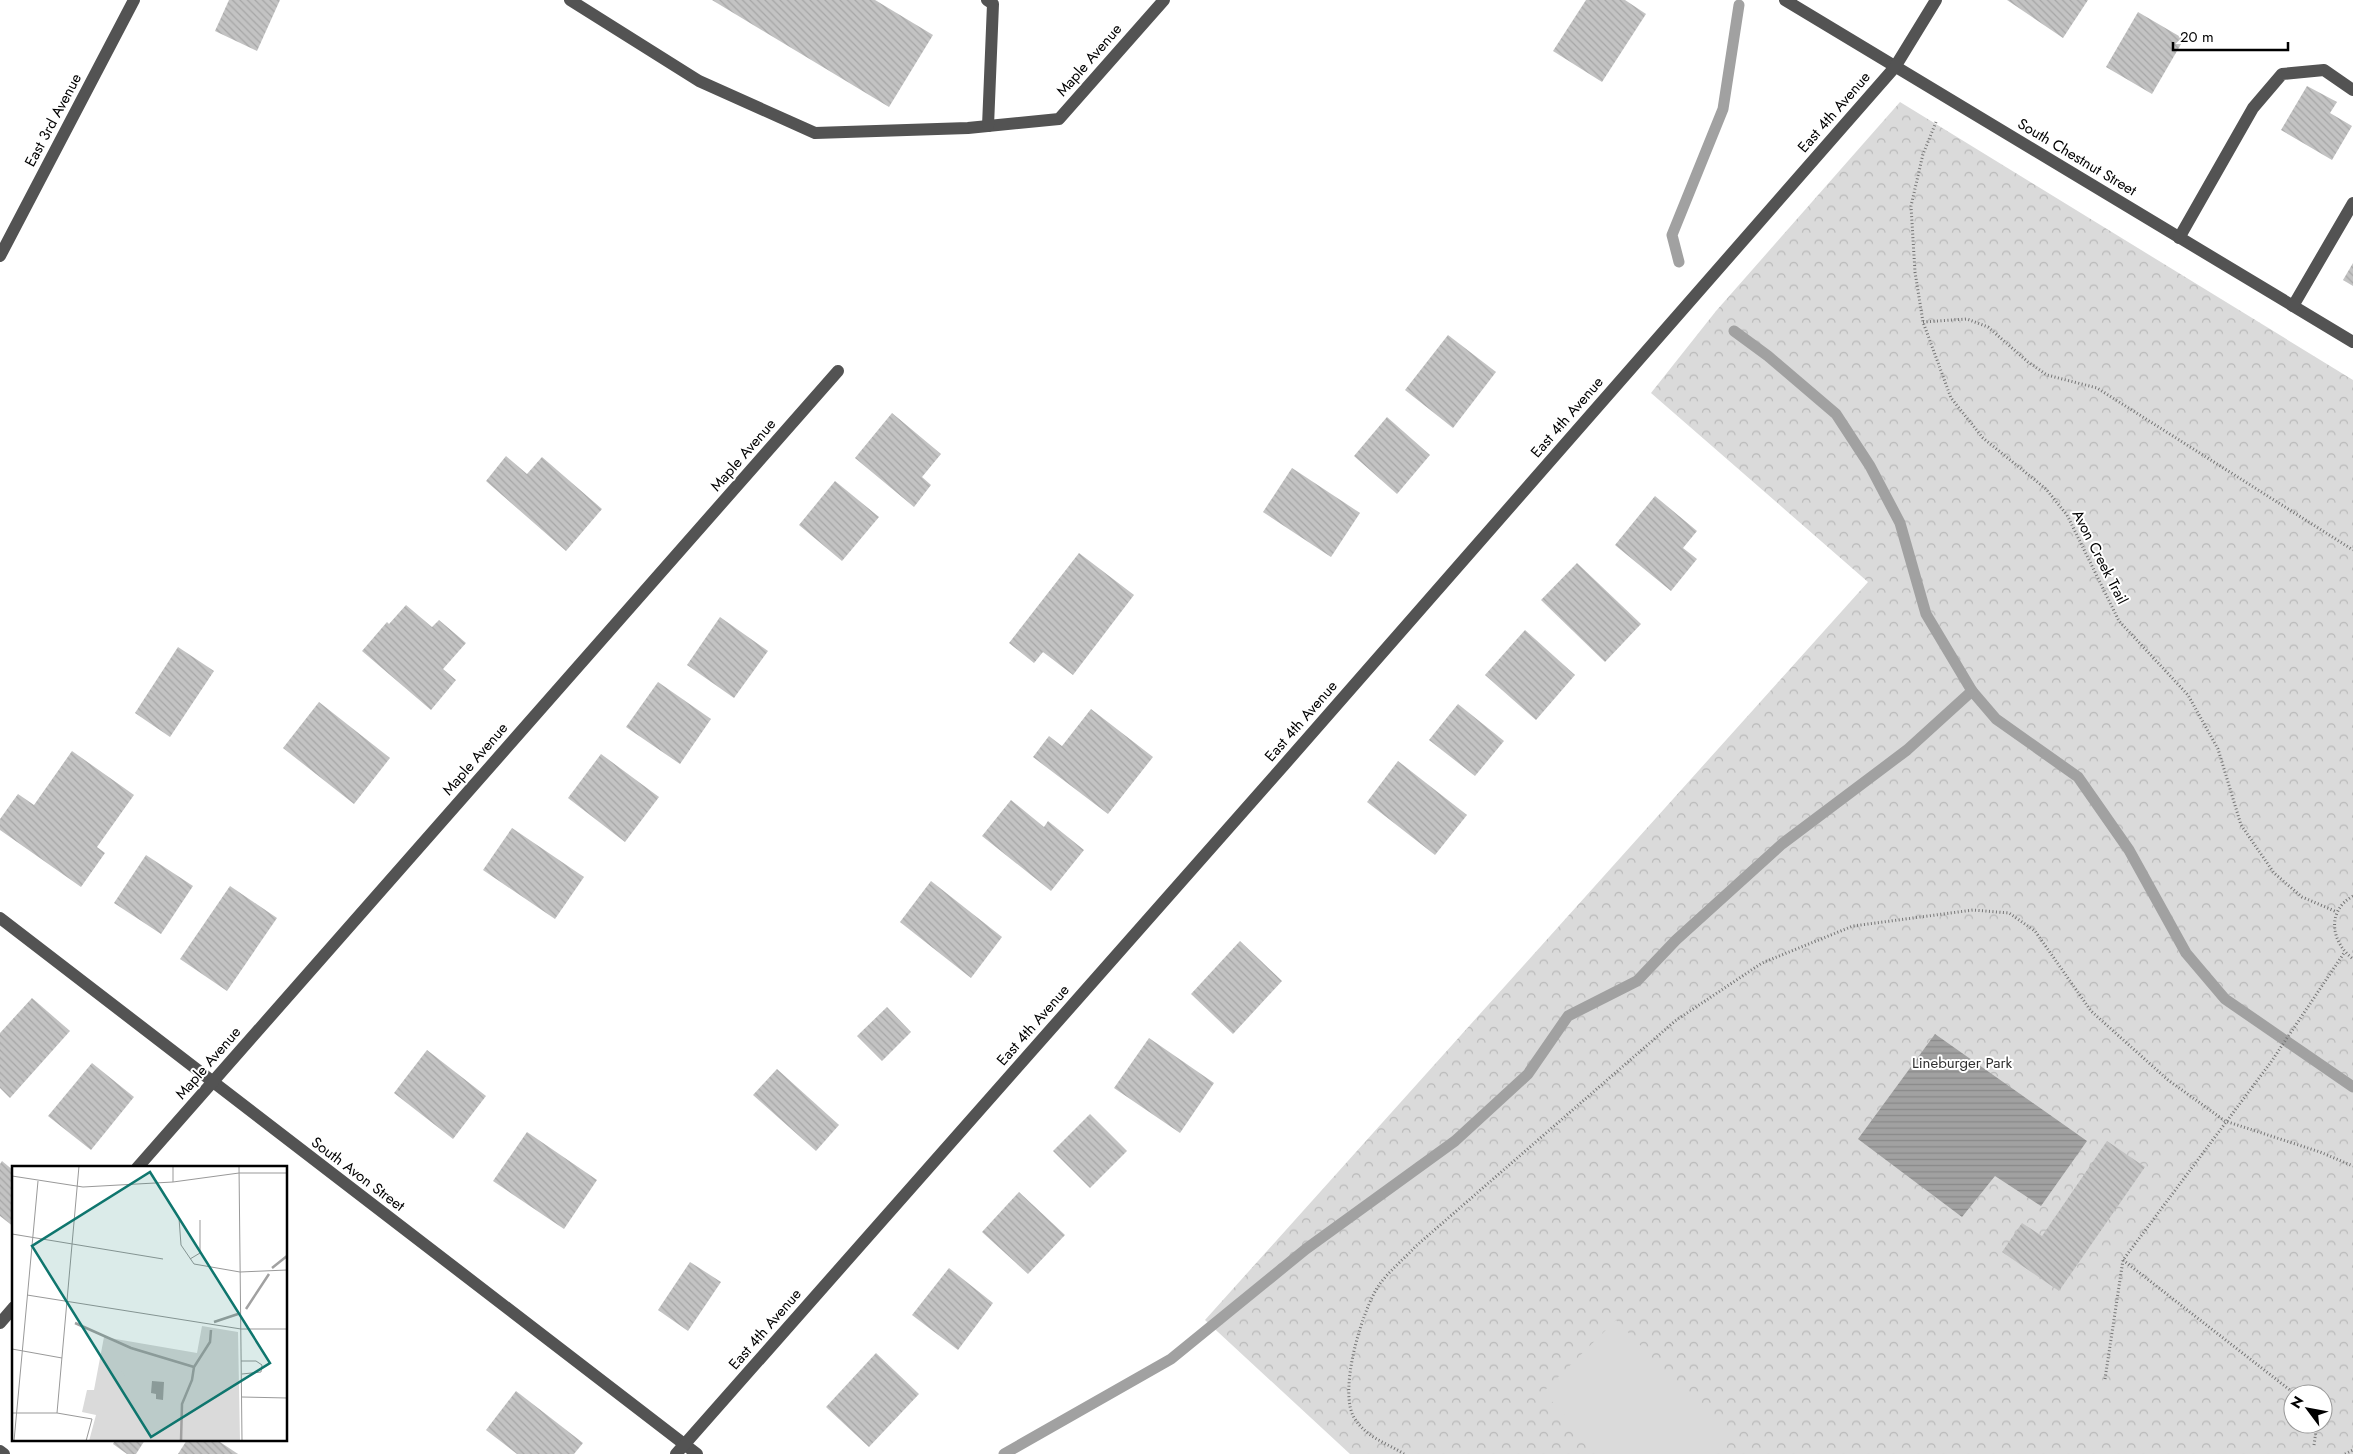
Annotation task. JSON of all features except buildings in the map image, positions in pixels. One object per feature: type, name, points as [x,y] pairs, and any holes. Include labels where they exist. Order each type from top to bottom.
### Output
[{"type":"street","name":"East 3rd Avenue","points":[[0,256],[134,0]]},
{"type":"street","points":[[570,0],[699,81],[815,133],[988,126],[993,4],[986,0]]},
{"type":"street","name":"Maple Avenue","points":[[988,126],[1059,119],[1164,0]]},
{"type":"street","name":"South Chestnut Street","points":[[1785,0],[2353,342]]},
{"type":"street","name":"East 4th Avenue","points":[[681,1449],[1285,764],[1894,67],[1936,0]]},
{"type":"street","points":[[2179,238],[2253,108],[2282,74],[2324,70],[2353,90]]},
{"type":"street","points":[[2293,306],[2353,203]]},
{"type":"street","name":"Maple Avenue","points":[[139,1166],[838,371]]},
{"type":"street","name":"South Avon Street","points":[[0,918],[681,1449],[697,1454]]},
{"type":"street","points":[[0,1323],[12,1309]]},
{"type":"street","points":[[0,1451],[4,1454]]},
{"type":"path","name":"Avon Creek Trail","points":[[1949,99],[1931,131],[1923,154],[1911,206],[1915,272],[1923,322],[1951,398],[1983,438],[2046,489],[2067,515],[2119,621],[2188,695],[2218,749],[2242,825],[2274,873],[2302,897],[2337,912]]},
{"type":"path","points":[[1923,322],[1967,319],[1988,327],[2028,362],[2048,375],[2097,388],[2353,550]]},
{"type":"path","points":[[2353,896],[2342,904],[2334,922],[2338,944],[2353,959]]},
{"type":"path","points":[[1404,1454],[1371,1437],[1354,1419],[1348,1401],[1352,1359],[1359,1325],[1379,1285],[1416,1246],[1675,1021],[1762,963],[1854,926],[1973,910],[2009,913],[2035,931],[2091,1011],[2168,1080],[2225,1121],[2320,1152],[2353,1166]]},
{"type":"path","points":[[2105,1379],[2123,1260],[2225,1121],[2271,1062],[2304,1015],[2344,952]]},
{"type":"path","points":[[2123,1260],[2283,1385]]},
{"type":"path","points":[[2314,1445],[2316,1434]]},
{"type":"path","points":[[2345,1454],[2353,1450]]},
{"type":"green space","name":"Lineburger Park","points":[[1900,102],[2353,380],[2353,1454],[1350,1454],[1205,1320],[1868,582],[1651,393],[1716,311]]},
{"type":"green space","points":[[1616,1320],[1727,1435],[1707,1454],[1601,1454],[1543,1392]]},
{"type":"shaded area","points":[[1935,1034],[2087,1141],[2041,1206],[1995,1176],[1962,1217],[1858,1139]]},
{"type":"waterway","points":[[1679,262],[1672,235],[1723,109],[1739,5]]},
{"type":"waterway","points":[[1734,331],[1768,356],[1836,414],[1870,466],[1900,523],[1926,614],[1972,691],[1996,719],[2078,777],[2129,850],[2186,953],[2225,999],[2353,1087]]},
{"type":"waterway","points":[[1004,1454],[1171,1359],[1306,1249],[1455,1141],[1528,1074],[1568,1016],[1637,981],[1676,940],[1782,844],[1907,750],[1972,691]]}]
